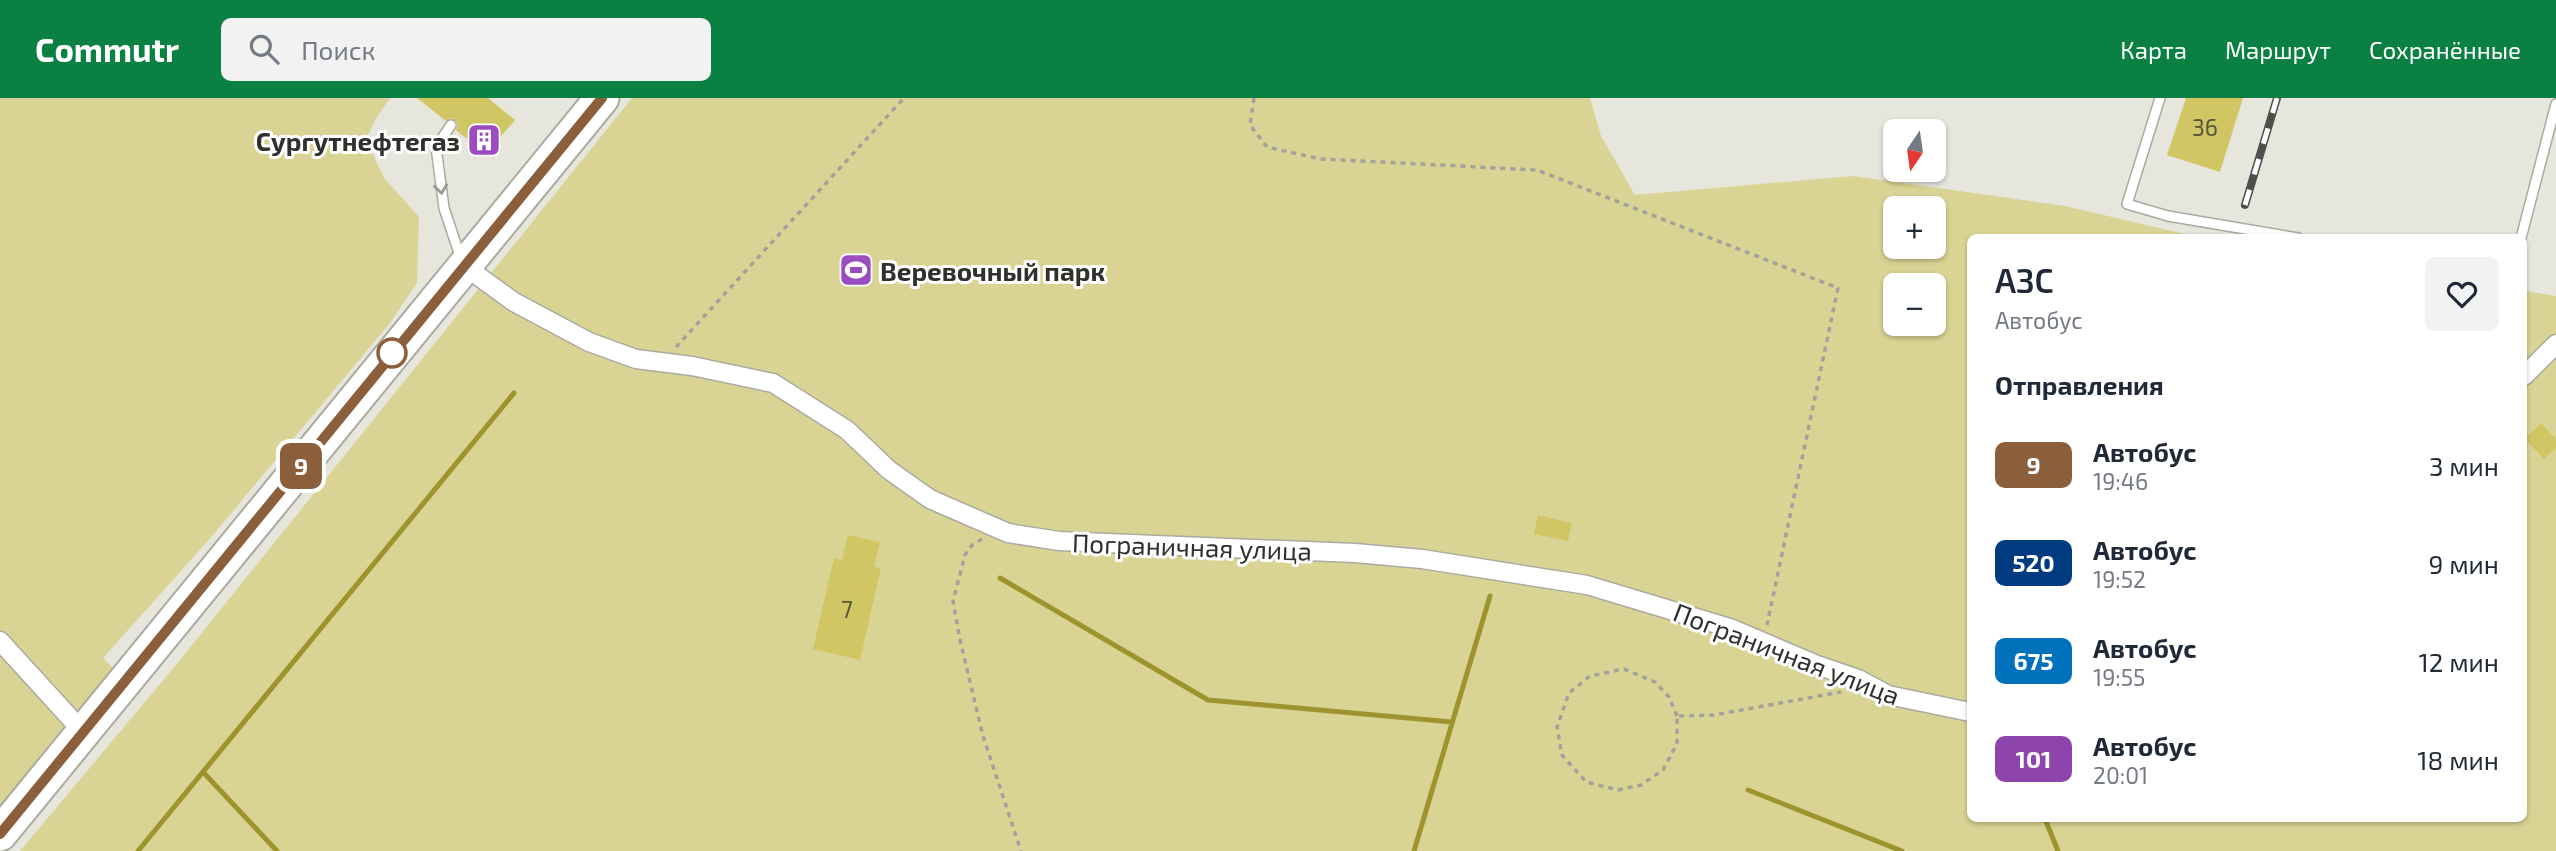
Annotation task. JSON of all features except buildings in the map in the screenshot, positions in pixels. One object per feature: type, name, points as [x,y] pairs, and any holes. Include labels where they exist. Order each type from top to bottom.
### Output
[{"type":"highway","points":[[0,834],[602,98]]},
{"type":"street","name":"Пограничная улица","points":[[463,265],[514,302],[579,337],[636,359],[692,366],[773,383],[847,430],[888,470],[930,499],[1008,533],[1059,541],[1355,553],[1469,565],[1587,585],[1689,614],[1763,640],[1817,665],[1858,679],[1888,695],[1967,711]]},
{"type":"street","points":[[2527,373],[2556,344]]},
{"type":"street","points":[[0,641],[83,732]]},
{"type":"lane","points":[[2160,98],[2127,204],[2168,216],[2274,234]]},
{"type":"lane","points":[[2522,234],[2556,104]]},
{"type":"lane","points":[[451,125],[436,147],[444,208],[463,265]]},
{"type":"path","points":[[662,363],[904,98]]},
{"type":"path","points":[[1254,98],[1251,125],[1267,147],[1320,159],[1537,170],[1838,288],[1763,640]]},
{"type":"path","points":[[1008,533],[984,538],[972,545],[965,555],[953,601],[983,736],[1021,851]]},
{"type":"path","points":[[1624,669],[1655,682],[1669,697],[1677,716],[1677,744],[1663,770],[1641,785],[1618,790],[1586,782],[1562,755],[1557,727],[1569,692],[1590,676],[1624,669]]},
{"type":"path","points":[[1677,716],[1714,715],[1846,691]]},
{"type":"shaded area","points":[[0,98],[390,98],[375,120],[366,140],[384,178],[419,217],[417,283],[390,323],[207,542],[103,658],[113,668],[0,808]]},
{"type":"shaded area","points":[[632,98],[1590,98],[1601,136],[1635,195],[1853,176],[2065,206],[2185,234],[1967,234],[1967,822],[2527,822],[2527,291],[2556,296],[2556,851],[20,851],[180,660]]},
{"type":"waterway","points":[[138,851],[514,393]]},
{"type":"waterway","points":[[1000,578],[1208,700],[1452,722]]},
{"type":"waterway","points":[[1414,851],[1490,596]]},
{"type":"waterway","points":[[203,772],[277,851]]},
{"type":"waterway","points":[[1748,790],[1902,851]]},
{"type":"waterway","points":[[2046,822],[2058,851]]},
{"type":"railway","points":[[2245,205],[2277,98]]},
{"type":"bus line","name":"9","points":[[0,834],[602,98]]},
{"type":"place","name":"Сургутнефтегаз","points":[[484,140]]},
{"type":"place","name":"Веревочный парк","points":[[856,270]]}]
